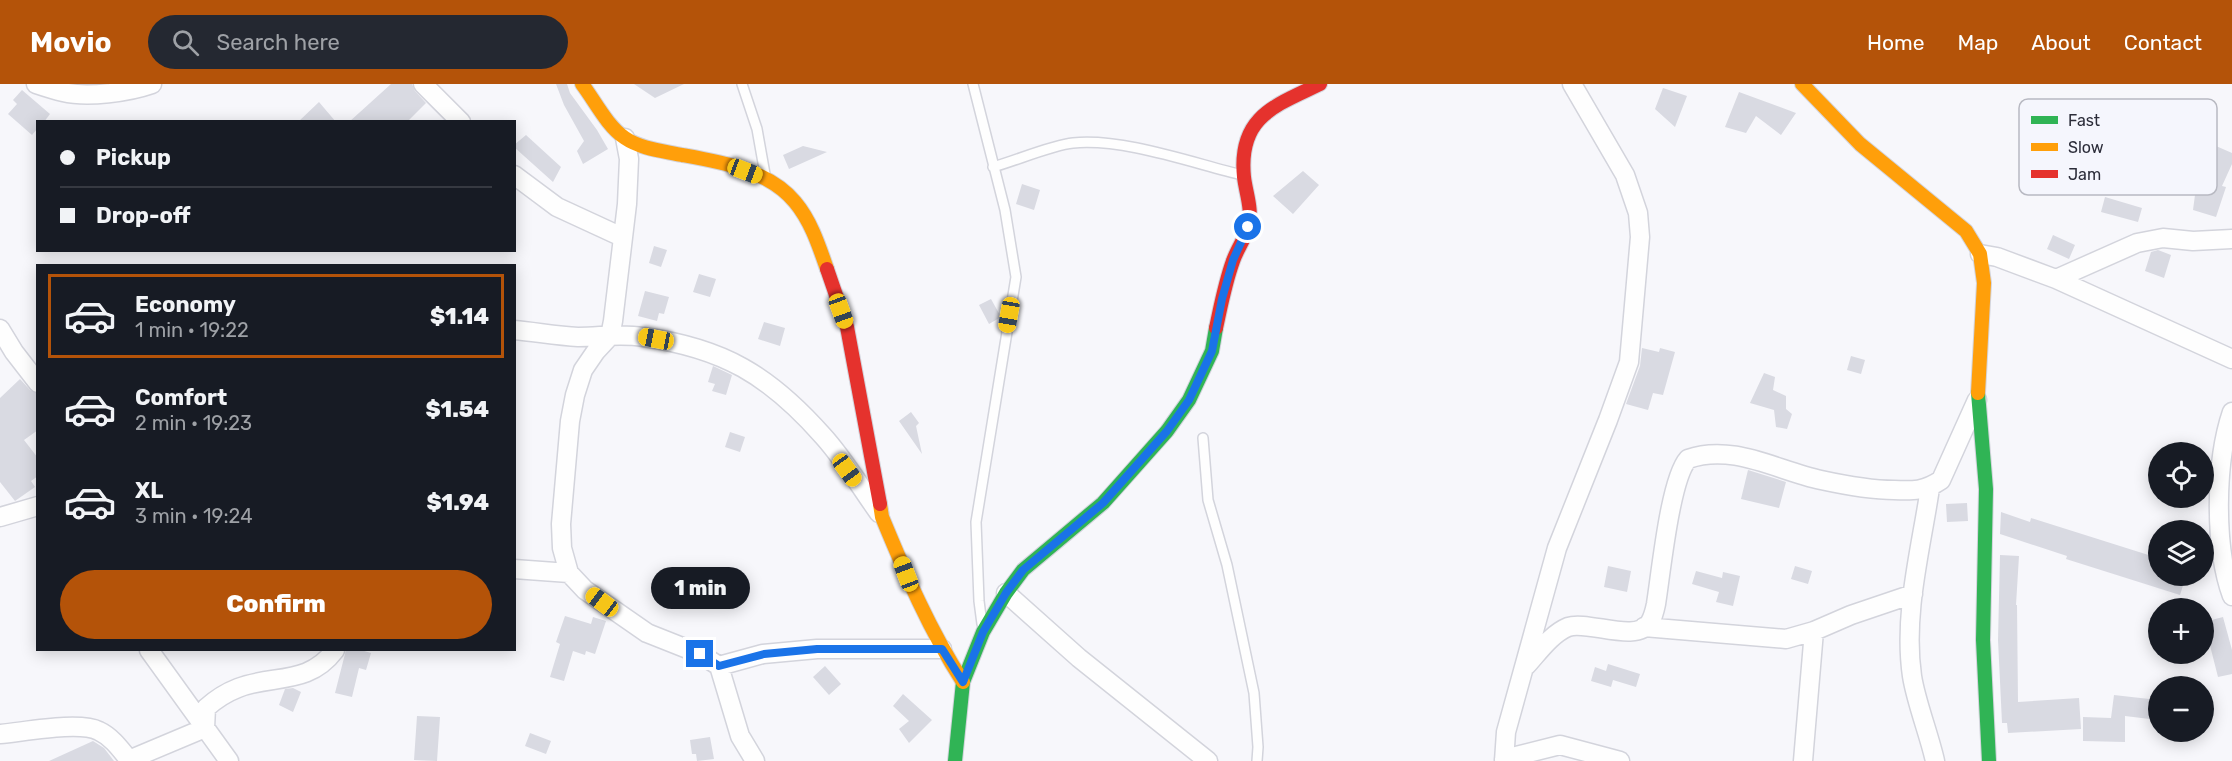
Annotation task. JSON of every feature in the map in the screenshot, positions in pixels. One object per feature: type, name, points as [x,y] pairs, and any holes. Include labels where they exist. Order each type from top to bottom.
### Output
[{"type":"street","points":[[36,84],[65,93],[106,93],[135,90],[152,84]]},
{"type":"street","points":[[423,84],[459,120]]},
{"type":"street","points":[[582,84],[613,126],[626,138],[644,147],[724,163],[765,179],[776,184],[795,202],[804,215],[817,242],[847,327],[882,517],[914,595],[942,649],[963,682]]},
{"type":"street","points":[[954,761],[963,682],[983,632],[1006,593],[1023,570],[1103,503],[1167,431],[1189,400],[1212,351],[1222,299],[1233,260],[1248,227],[1250,208],[1244,176],[1245,150],[1249,133],[1260,116],[1286,100],[1320,84]]},
{"type":"street","points":[[1572,84],[1631,188],[1638,213],[1637,270],[1629,362],[1557,548],[1506,732],[1504,760],[1560,746],[1620,761]]},
{"type":"street","points":[[1802,84],[1860,144],[1966,231],[1980,254],[1984,283],[1978,398],[1986,489],[1983,640],[1989,761]]},
{"type":"street","points":[[626,138],[629,159],[627,204],[610,336],[583,370],[575,395],[570,421],[561,525],[562,548],[569,573],[585,590],[647,633],[700,654],[719,666],[740,736],[755,761]]},
{"type":"street","points":[[516,176],[557,207],[622,237]]},
{"type":"street","points":[[2056,279],[2137,243],[2163,238],[2193,241],[2232,239]]},
{"type":"street","points":[[1980,254],[1997,257],[2056,279],[2232,359]]},
{"type":"street","points":[[0,329],[36,380]]},
{"type":"street","points":[[516,330],[579,337],[640,336],[695,347],[728,359],[760,377],[791,403],[824,437],[882,517]]},
{"type":"street","points":[[1644,627],[1651,621],[1656,604],[1674,491],[1680,471],[1688,459],[1714,453],[1762,462],[1830,482],[1881,490],[1914,491],[1930,488],[1941,480],[1978,398]]},
{"type":"street","points":[[2232,412],[2224,446],[2220,490],[2220,538],[2232,596]]},
{"type":"street","points":[[1930,488],[1913,594],[1909,640],[1912,678],[1935,761]]},
{"type":"street","points":[[0,517],[36,507]]},
{"type":"street","points":[[516,569],[569,573]]},
{"type":"street","points":[[1006,593],[1079,658],[1208,761]]},
{"type":"street","points":[[1523,670],[1553,638],[1570,626],[1617,631],[1644,627],[1786,639],[1814,631],[1851,615],[1913,594]]},
{"type":"street","points":[[1803,761],[1814,631]]},
{"type":"street","points":[[719,666],[764,654],[817,649],[942,649]]},
{"type":"street","points":[[150,651],[229,761]]},
{"type":"street","points":[[205,728],[206,708],[222,695],[239,687],[284,680],[300,675],[327,661],[334,651]]},
{"type":"street","points":[[0,734],[78,727],[98,730],[111,738],[131,761],[205,728]]},
{"type":"lane","points":[[742,84],[757,129],[765,179]]},
{"type":"lane","points":[[973,84],[1005,210],[1016,277],[976,522],[979,601],[983,632]]},
{"type":"lane","points":[[993,168],[1071,143],[1096,142],[1119,144],[1244,176]]},
{"type":"lane","points":[[1203,438],[1208,500],[1227,565],[1254,693],[1257,761]]},
{"type":"building","points":[[391,84],[412,84],[426,103],[409,120],[351,120]]},
{"type":"building","points":[[556,84],[567,84],[570,93],[608,149],[583,164],[577,151],[584,141],[564,105]]},
{"type":"building","points":[[634,84],[684,84],[655,98]]},
{"type":"building","points":[[1663,88],[1687,96],[1675,127],[1655,109]]},
{"type":"building","points":[[22,90],[50,114],[46,120],[36,120],[36,130],[32,135],[8,114],[17,104],[13,100]]},
{"type":"building","points":[[1739,92],[1796,113],[1781,135],[1756,116],[1746,133],[1725,127]]},
{"type":"building","points":[[319,102],[334,120],[300,120]]},
{"type":"building","points":[[526,135],[561,167],[553,182],[516,149],[516,143]]},
{"type":"building","points":[[803,146],[827,152],[789,169],[783,155]]},
{"type":"building","points":[[2217,146],[2232,153],[2232,164],[2222,186],[2226,187],[2216,217],[2193,210],[2195,195],[2217,195]]},
{"type":"building","points":[[1303,171],[1319,185],[1293,214],[1273,196]]},
{"type":"building","points":[[1022,184],[1040,190],[1034,210],[1016,204]]},
{"type":"building","points":[[2105,197],[2142,208],[2138,222],[2101,212]]},
{"type":"building","points":[[2053,235],[2075,245],[2069,259],[2047,249]]},
{"type":"building","points":[[654,246],[667,250],[661,267],[649,263]]},
{"type":"building","points":[[2158,250],[2171,255],[2164,278],[2145,271],[2151,252]]},
{"type":"building","points":[[699,274],[716,279],[710,297],[693,292]]},
{"type":"building","points":[[645,291],[669,297],[664,314],[659,313],[657,321],[638,316]]},
{"type":"building","points":[[991,299],[1001,317],[989,324],[979,305]]},
{"type":"building","points":[[764,322],[785,328],[780,346],[758,339]]},
{"type":"building","points":[[1642,348],[1659,352],[1660,348],[1675,352],[1663,395],[1653,393],[1648,410],[1626,404],[1640,366]]},
{"type":"building","points":[[1851,356],[1865,360],[1861,374],[1847,370]]},
{"type":"building","points":[[713,366],[732,375],[726,395],[712,391],[715,384],[708,382]]},
{"type":"building","points":[[1764,373],[1775,377],[1773,390],[1786,396],[1786,409],[1792,414],[1787,429],[1776,427],[1774,410],[1750,403]]},
{"type":"building","points":[[20,379],[36,393],[36,431],[24,440],[36,455],[36,477],[31,481],[35,487],[15,501],[0,482],[0,398]]},
{"type":"building","points":[[911,412],[919,423],[916,426],[922,454],[899,421]]},
{"type":"building","points":[[730,432],[745,437],[740,452],[725,447]]},
{"type":"building","points":[[1748,470],[1786,482],[1779,508],[1741,499]]},
{"type":"building","points":[[1967,503],[1968,521],[1947,522],[1946,504]]},
{"type":"building","points":[[2001,512],[2030,522],[2031,518],[2148,555],[2148,585],[2066,559],[2067,556],[2000,534]]},
{"type":"building","points":[[2000,555],[2019,556],[2016,605],[2018,702],[2079,698],[2081,729],[2008,733],[2007,723],[2002,723],[1998,640]]},
{"type":"building","points":[[1608,566],[1631,571],[1627,592],[1604,587]]},
{"type":"building","points":[[1795,566],[1812,571],[1808,584],[1791,579]]},
{"type":"building","points":[[1696,571],[1722,578],[1723,572],[1740,576],[1733,606],[1716,602],[1719,592],[1692,584]]},
{"type":"building","points":[[2152,586],[2183,586],[2180,595]]},
{"type":"building","points":[[565,616],[591,624],[593,617],[606,621],[595,654],[586,651],[585,655],[573,651],[564,681],[550,677],[560,644],[556,642]]},
{"type":"building","points":[[2223,617],[2232,650],[2232,674],[2218,677],[2214,661],[2214,619]]},
{"type":"building","points":[[346,651],[371,653],[366,670],[359,668],[352,697],[335,693]]},
{"type":"building","points":[[1608,664],[1640,674],[1636,687],[1613,680],[1611,687],[1591,681],[1595,667],[1606,671]]},
{"type":"building","points":[[825,666],[841,684],[829,695],[813,677]]},
{"type":"building","points":[[293,688],[301,692],[293,712],[279,705],[285,689]]},
{"type":"building","points":[[903,694],[932,720],[909,743],[899,729],[909,721],[893,706]]},
{"type":"building","points":[[2114,695],[2148,699],[2148,719],[2125,716],[2125,742],[2083,741],[2083,717],[2111,718]]},
{"type":"building","points":[[417,716],[440,717],[437,761],[414,760]]},
{"type":"building","points":[[530,733],[551,741],[546,754],[525,746]]},
{"type":"building","points":[[710,737],[714,759],[697,761],[696,754],[692,754],[690,740]]},
{"type":"building","points":[[93,741],[104,748],[114,761],[49,761]]},
{"type":"traffic: fast","points":[[955,761],[963,682],[983,632],[1006,593],[1023,570],[1103,503],[1167,431],[1189,400],[1212,351],[1216,328]]},
{"type":"traffic: fast","points":[[1978,393],[1986,489],[1983,640],[1989,761]]},
{"type":"traffic: slow","points":[[582,84],[613,127],[631,142],[743,169],[772,182],[784,191],[806,217],[827,269]]},
{"type":"traffic: slow","points":[[1802,84],[1860,144],[1966,231],[1980,254],[1984,283],[1978,393]]},
{"type":"traffic: slow","points":[[880,504],[882,517],[919,601],[939,642],[963,682]]},
{"type":"traffic: jam","points":[[1216,328],[1230,269],[1247,231],[1249,221],[1244,177],[1247,140],[1253,127],[1262,116],[1288,99],[1320,84]]},
{"type":"traffic: jam","points":[[827,269],[847,327],[880,504]]},
{"type":"route","points":[[700,654],[719,666],[764,654],[817,649],[942,649],[963,682],[983,632],[1006,593],[1023,570],[1103,503],[1167,431],[1189,400],[1212,351],[1222,299],[1233,260],[1248,227]]}]
